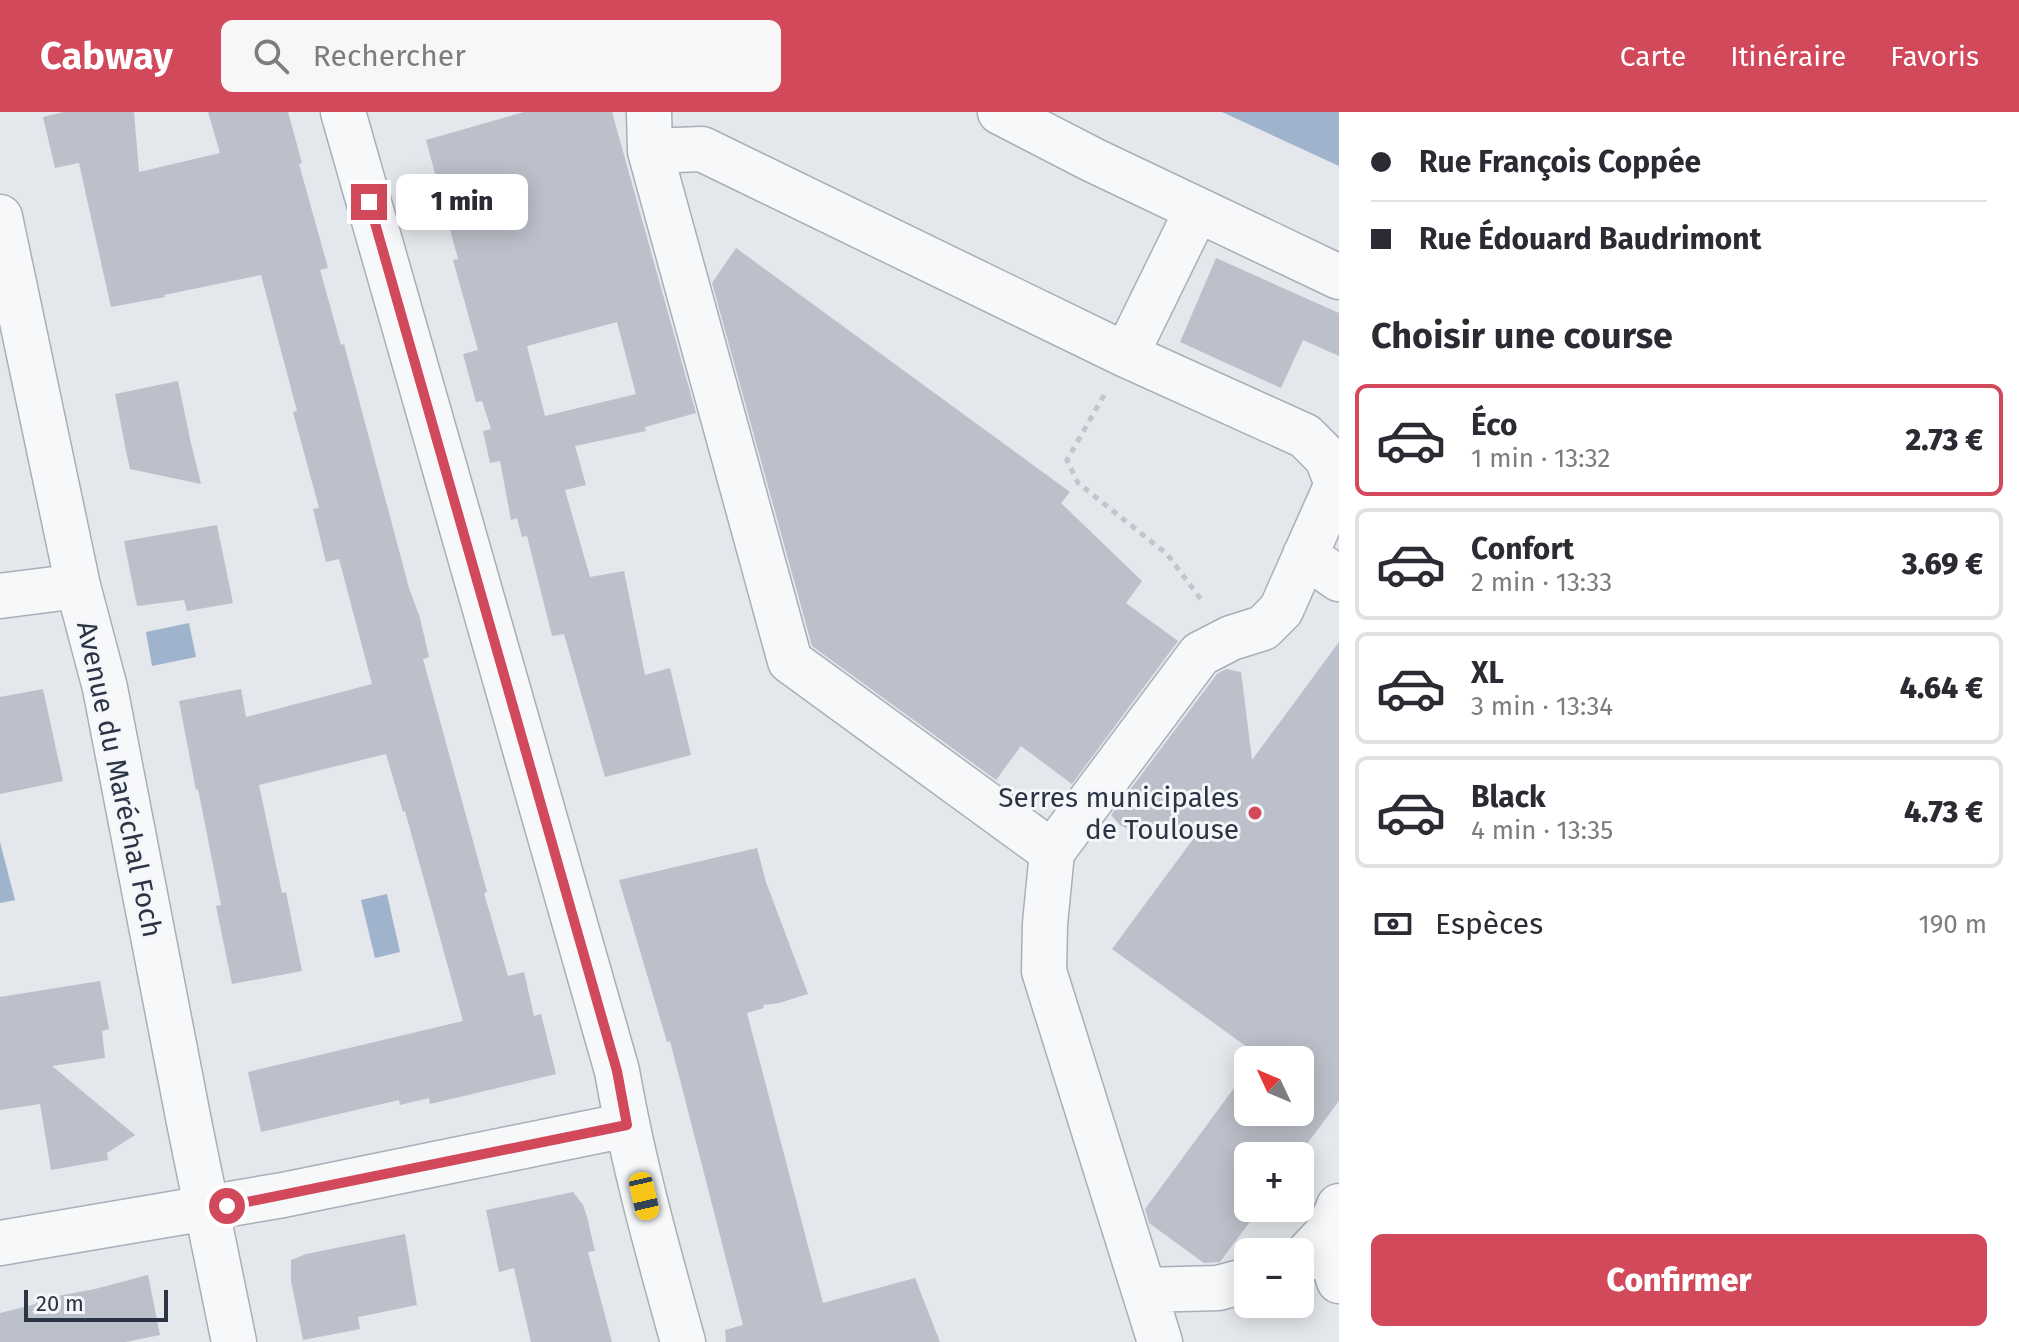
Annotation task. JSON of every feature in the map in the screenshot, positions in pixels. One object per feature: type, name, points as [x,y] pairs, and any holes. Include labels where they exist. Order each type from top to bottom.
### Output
[{"type":"street","points":[[343,112],[617,1071],[649,1220],[683,1342]]},
{"type":"street","points":[[1000,112],[1093,160],[1339,277]]},
{"type":"street","points":[[649,132],[702,149],[1126,355],[1305,436],[1327,458],[1337,484],[1322,567],[1263,628],[1231,638],[1200,654],[1052,852],[1044,971],[1160,1342]]},
{"type":"street","points":[[649,132],[790,661],[1052,852]]},
{"type":"street","points":[[1126,355],[1197,210]]},
{"type":"street","name":"Avenue du Maréchal Foch","points":[[0,218],[78,586],[105,688],[234,1342]]},
{"type":"street","points":[[0,596],[78,586]]},
{"type":"street","points":[[0,1243],[206,1210],[627,1125]]},
{"type":"street","points":[[1318,1263],[1339,1206]]},
{"type":"street","points":[[1144,1290],[1218,1288],[1234,1284]]},
{"type":"path","points":[[1126,355],[1067,460],[1078,483],[1167,554],[1231,638]]},
{"type":"water","points":[[1222,112],[1339,112],[1339,166]]},
{"type":"water","points":[[189,623],[196,657],[152,666],[146,632]]},
{"type":"water","points":[[0,842],[15,900],[0,903]]},
{"type":"water","points":[[387,894],[400,952],[375,958],[361,900]]},
{"type":"building","points":[[64,112],[134,112],[139,172],[220,153],[208,112],[288,112],[328,268],[320,270],[341,345],[344,344],[409,588],[420,618],[429,657],[423,659],[487,892],[484,893],[508,976],[524,972],[534,1016],[541,1014],[556,1074],[430,1104],[429,1098],[400,1105],[399,1100],[261,1132],[248,1072],[463,1021],[405,811],[386,754],[259,785],[302,971],[232,984],[216,906],[221,905],[179,701],[241,689],[246,717],[372,684],[339,559],[326,562],[313,509],[319,508],[261,275],[111,307],[79,163],[55,168],[43,117]]},
{"type":"building","points":[[524,112],[612,112],[696,413],[645,427],[646,431],[575,446],[586,485],[565,490],[590,577],[624,571],[645,675],[670,668],[691,755],[605,777],[564,634],[552,636],[527,536],[522,537],[517,518],[511,520],[500,461],[490,463],[483,431],[491,429],[482,401],[476,402],[463,354],[478,350],[453,260],[458,259],[426,140]],"holes":[[[617,322],[636,394],[545,416],[527,346]]]},
{"type":"building","points":[[736,248],[1070,492],[1061,503],[1142,581],[1126,603],[1178,641],[1072,784],[1021,746],[996,780],[812,646],[712,283]]},
{"type":"building","points":[[1216,258],[1339,313],[1339,356],[1303,340],[1281,388],[1180,342]]},
{"type":"building","points":[[178,381],[201,484],[130,469],[127,456],[115,394]]},
{"type":"building","points":[[217,525],[233,603],[187,611],[184,600],[137,606],[124,541]]},
{"type":"building","points":[[1339,642],[1339,1101],[1308,1142],[1234,1142],[1234,1222],[1250,1222],[1238,1238],[1234,1238],[1234,1243],[1220,1262],[1204,1263],[1149,1223],[1145,1209],[1234,1088],[1234,1126],[1314,1126],[1314,1046],[1246,1046],[1112,949],[1202,827],[1128,829],[1111,815],[1217,674],[1226,669],[1241,672],[1252,760]]},
{"type":"building","points":[[43,689],[63,781],[0,794],[0,697]]},
{"type":"building","points":[[757,848],[766,882],[808,994],[763,1005],[764,1008],[747,1013],[823,1303],[915,1278],[940,1342],[726,1342],[725,1330],[743,1325],[670,1041],[667,1042],[619,880]]},
{"type":"building","points":[[100,981],[109,1029],[102,1031],[105,1058],[52,1066],[135,1135],[107,1153],[108,1160],[51,1170],[40,1104],[0,1110],[0,997]]},
{"type":"building","points":[[573,1192],[587,1217],[595,1251],[588,1252],[612,1342],[531,1342],[514,1268],[499,1272],[486,1210]]},
{"type":"building","points":[[405,1234],[417,1305],[358,1317],[360,1329],[303,1340],[291,1281],[291,1260],[306,1254]]},
{"type":"building","points":[[148,1275],[160,1335],[126,1342],[0,1342],[0,1313],[36,1304],[36,1300]]},
{"type":"place","name":"Serres municipales de Toulouse","points":[[1255,813]]},
{"type":"route","points":[[227,1206],[627,1125],[617,1071],[369,202]]}]
